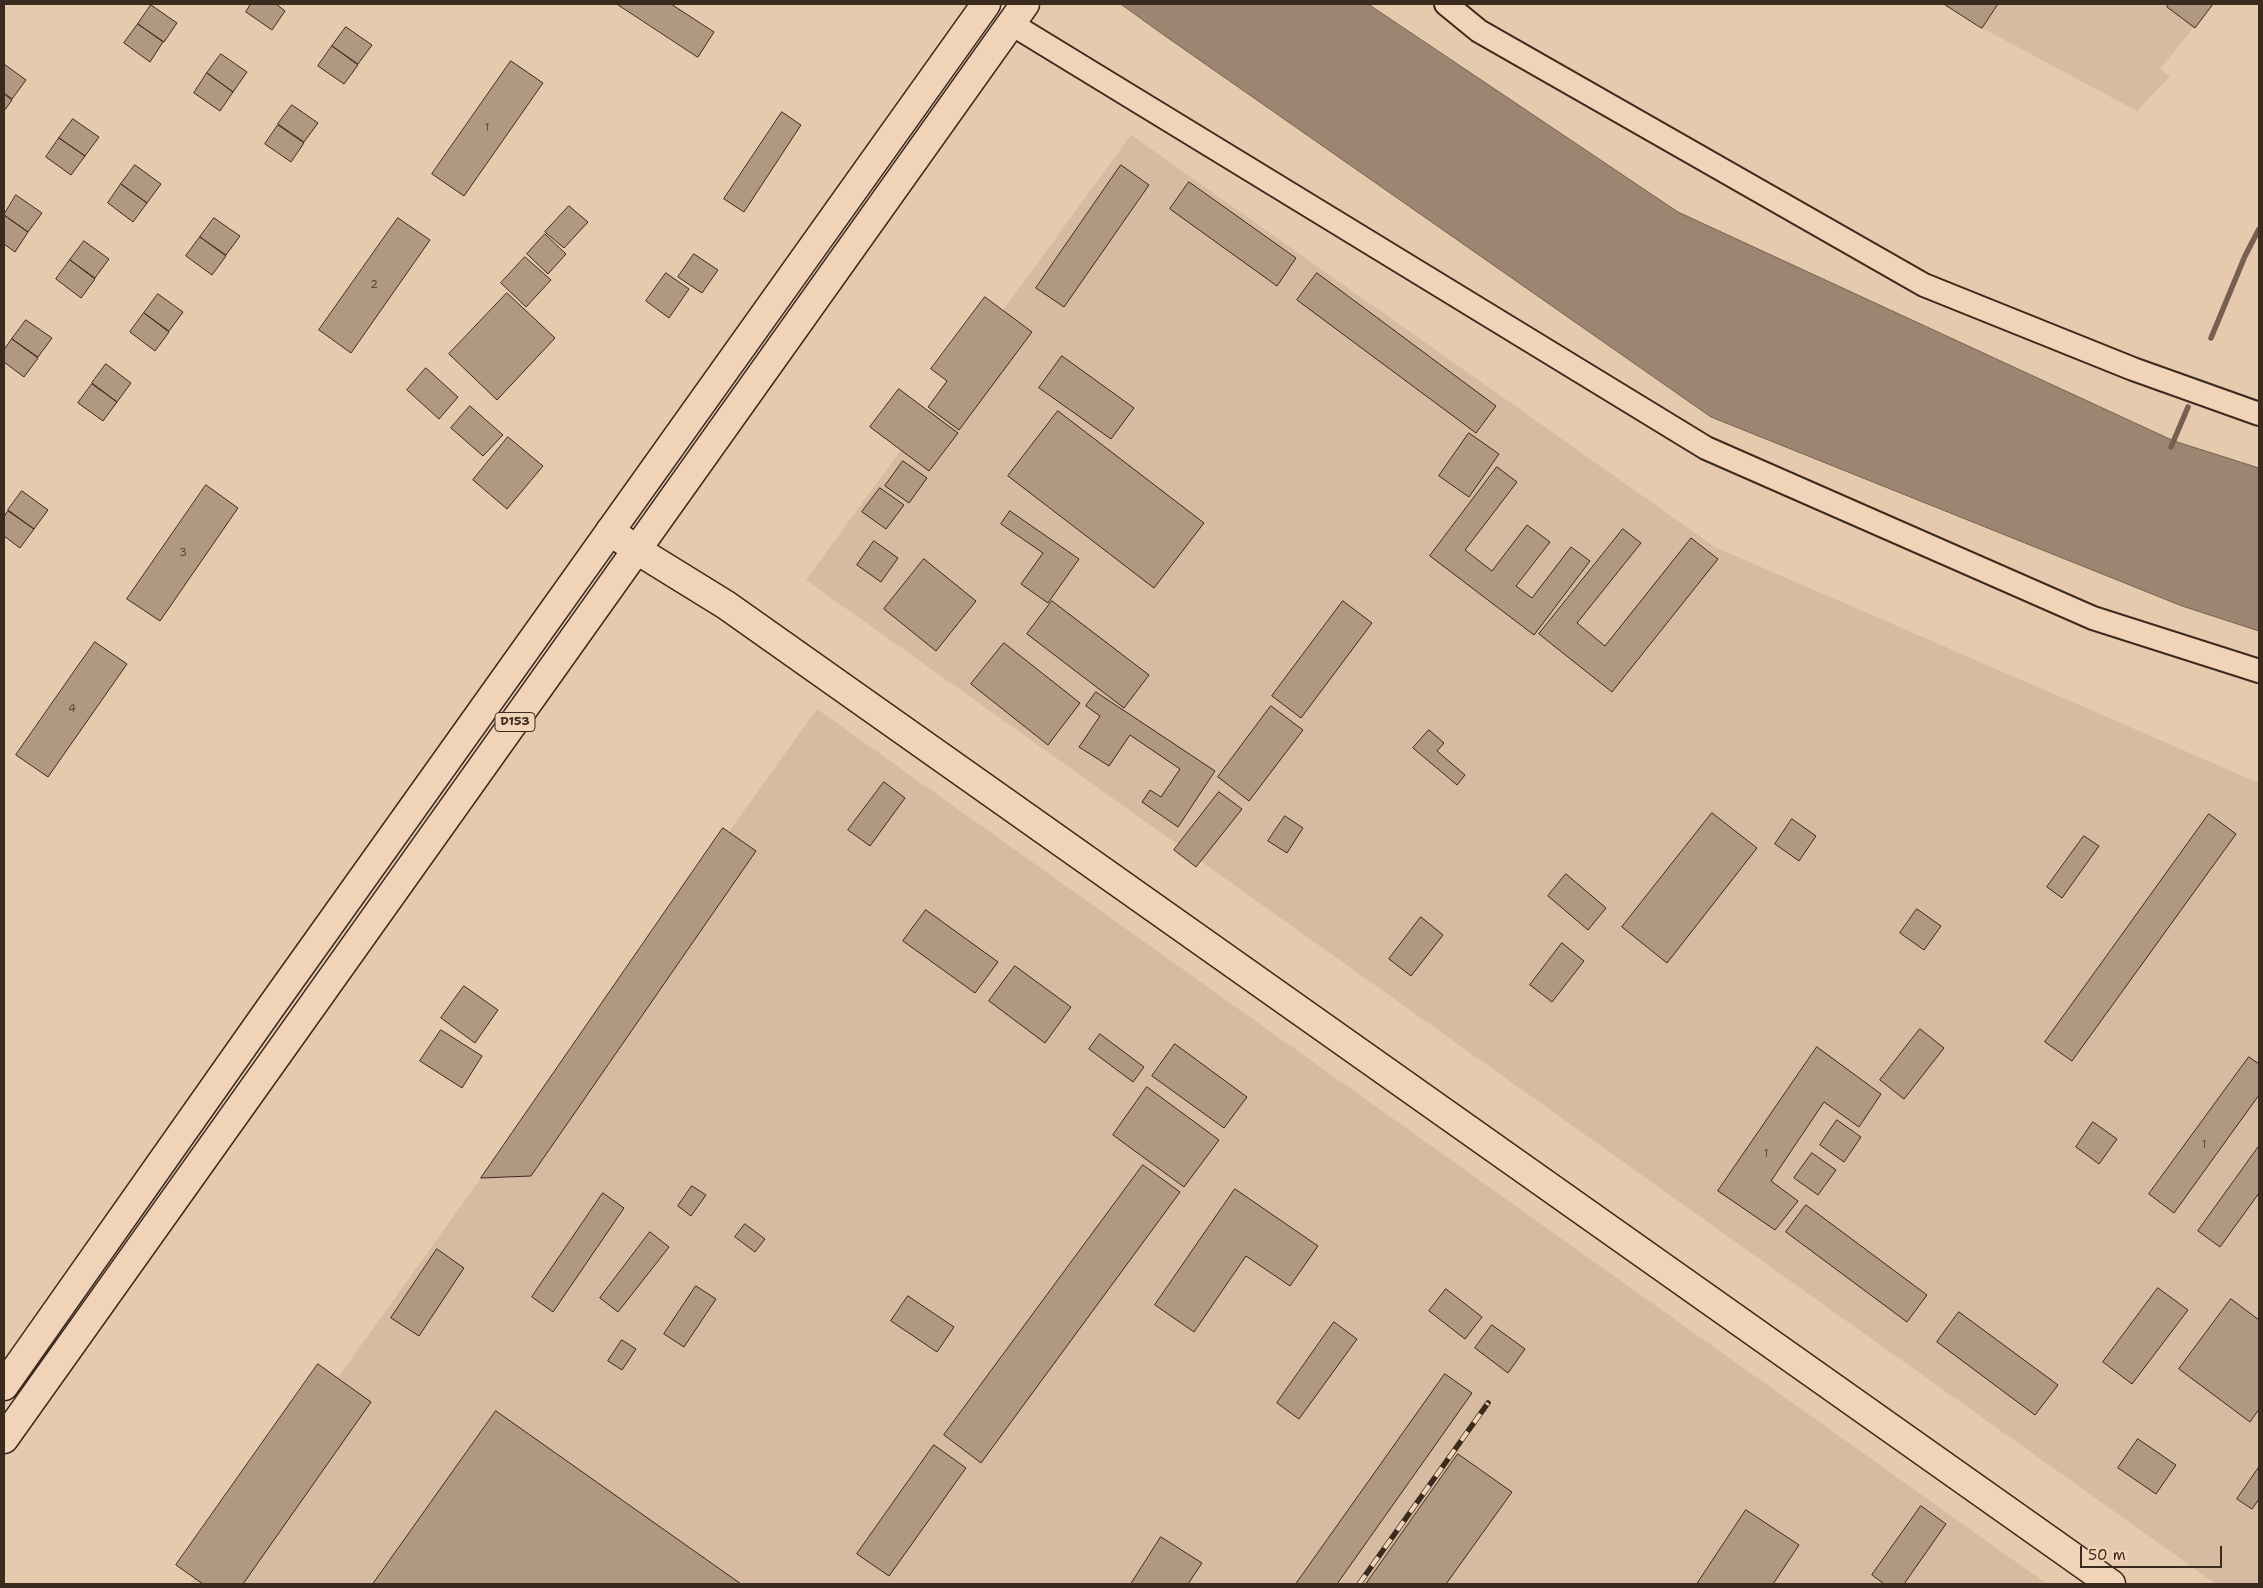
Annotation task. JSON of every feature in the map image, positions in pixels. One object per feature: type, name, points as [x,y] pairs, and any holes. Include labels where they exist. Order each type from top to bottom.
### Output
[{"type":"main road","name":"D153","points":[[4,1386],[279,995],[986,4]]},
{"type":"main road","name":"D153","points":[[4,1439],[1018,13]]},
{"type":"main road","points":[[610,531],[726,605],[2111,1584]]},
{"type":"street","points":[[1446,4],[1480,30],[1924,284],[2133,369],[2259,414]]},
{"type":"street","points":[[1018,13],[1706,448],[2093,618],[2259,671]]},
{"type":"shaded area","points":[[1121,4],[1368,4],[1678,212],[2174,441],[2259,468],[2259,631],[2182,606],[1711,417]]},
{"type":"shaded area","points":[[1944,4],[2213,4],[2160,69],[2170,76],[2137,111],[1982,28]]},
{"type":"shaded area","points":[[1131,135],[1715,547],[2259,783],[2259,1584],[2216,1584],[806,580]]},
{"type":"shaded area","points":[[817,709],[2047,1584],[190,1584]]},
{"type":"building","points":[[251,4],[276,4],[285,11],[272,30],[246,12]]},
{"type":"building","points":[[617,4],[671,4],[714,32],[698,57]]},
{"type":"building","points":[[1944,4],[1998,4],[1982,28]]},
{"type":"building","points":[[2169,4],[2213,4],[2195,28],[2167,7]]},
{"type":"building","points":[[151,5],[177,23],[164,42],[138,24]]},
{"type":"building","points":[[138,24],[163,42],[150,62],[124,43]]},
{"type":"building","points":[[346,27],[372,45],[358,64],[332,46]]},
{"type":"building","points":[[332,46],[358,65],[344,84],[318,66]]},
{"type":"building","points":[[221,54],[247,72],[233,92],[207,73]]},
{"type":"building","points":[[511,61],[543,83],[464,196],[432,174]]},
{"type":"building","points":[[4,64],[26,80],[12,99],[4,93]]},
{"type":"building","points":[[207,73],[233,92],[220,111],[194,93]]},
{"type":"building","points":[[4,94],[12,100],[4,111]]},
{"type":"building","points":[[292,105],[318,123],[304,142],[278,124]]},
{"type":"building","points":[[782,112],[801,125],[744,212],[724,199]]},
{"type":"building","points":[[73,119],[99,137],[85,156],[59,138]]},
{"type":"building","points":[[278,125],[304,143],[291,162],[265,144]]},
{"type":"building","points":[[59,138],[85,156],[71,175],[46,157]]},
{"type":"building","points":[[135,165],[161,184],[147,203],[121,184]]},
{"type":"building","points":[[1121,165],[1149,185],[1064,307],[1036,288]]},
{"type":"building","points":[[1189,182],[1296,258],[1277,286],[1170,209]]},
{"type":"building","points":[[121,184],[147,203],[133,222],[108,203]]},
{"type":"building","points":[[16,195],[42,213],[28,232],[4,215]]},
{"type":"building","points":[[569,206],[588,222],[564,248],[545,232]]},
{"type":"building","points":[[4,215],[28,232],[15,252],[4,244]]},
{"type":"building","points":[[214,218],[240,236],[226,255],[200,237]]},
{"type":"building","points":[[398,218],[430,240],[351,353],[319,330]]},
{"type":"building","points":[[545,234],[566,254],[548,274],[527,254]]},
{"type":"building","points":[[200,237],[226,256],[212,275],[186,256]]},
{"type":"building","points":[[84,241],[109,259],[95,278],[70,260]]},
{"type":"building","points":[[694,254],[718,270],[702,293],[678,277]]},
{"type":"building","points":[[525,257],[551,280],[526,307],[501,283]]},
{"type":"building","points":[[70,260],[95,279],[81,298],[56,279]]},
{"type":"building","points":[[666,273],[689,289],[669,318],[646,301]]},
{"type":"building","points":[[1317,273],[1496,406],[1476,433],[1297,300]]},
{"type":"building","points":[[507,293],[555,338],[497,400],[449,354]]},
{"type":"building","points":[[158,294],[183,312],[169,331],[144,313]]},
{"type":"building","points":[[985,297],[1032,332],[959,430],[928,407],[947,381],[931,369]]},
{"type":"building","points":[[144,313],[169,332],[155,351],[130,332]]},
{"type":"building","points":[[26,320],[52,338],[38,357],[12,339]]},
{"type":"building","points":[[12,339],[38,358],[24,377],[4,362],[4,350]]},
{"type":"building","points":[[1062,356],[1134,408],[1111,439],[1039,388]]},
{"type":"building","points":[[106,364],[131,383],[117,402],[92,383]]},
{"type":"building","points":[[426,368],[458,397],[439,419],[407,390]]},
{"type":"building","points":[[92,384],[117,402],[103,421],[78,403]]},
{"type":"building","points":[[899,389],[958,433],[929,471],[870,427]]},
{"type":"building","points":[[470,406],[503,435],[483,456],[451,428]]},
{"type":"building","points":[[1058,411],[1204,523],[1154,588],[1008,476]]},
{"type":"building","points":[[1469,433],[1499,454],[1469,497],[1439,476]]},
{"type":"building","points":[[508,437],[543,466],[507,509],[473,480]]},
{"type":"building","points":[[903,461],[927,478],[909,503],[885,486]]},
{"type":"building","points":[[1497,467],[1517,482],[1465,550],[1492,571],[1527,525],[1550,542],[1516,586],[1532,598],[1571,547],[1590,561],[1534,635],[1430,556]]},
{"type":"building","points":[[206,485],[238,508],[160,621],[127,599]]},
{"type":"building","points":[[880,488],[904,505],[886,529],[862,512]]},
{"type":"building","points":[[22,491],[48,510],[34,529],[8,510]]},
{"type":"building","points":[[8,511],[34,529],[20,548],[4,536],[4,517]]},
{"type":"building","points":[[1010,511],[1079,559],[1048,603],[1021,584],[1043,553],[1001,524]]},
{"type":"building","points":[[1623,529],[1641,543],[1577,623],[1605,646],[1691,538],[1718,559],[1612,692],[1539,634]]},
{"type":"building","points":[[874,541],[898,558],[881,582],[857,565]]},
{"type":"building","points":[[924,559],[976,601],[936,651],[884,609]]},
{"type":"building","points":[[1052,601],[1149,675],[1124,708],[1027,634]]},
{"type":"building","points":[[1343,601],[1372,623],[1301,718],[1272,696]]},
{"type":"building","points":[[95,642],[127,664],[48,777],[16,755]]},
{"type":"building","points":[[1004,643],[1080,703],[1048,745],[971,684]]},
{"type":"building","points":[[1096,692],[1215,771],[1178,827],[1142,802],[1150,790],[1161,797],[1180,769],[1130,735],[1109,766],[1079,747],[1100,716],[1086,706]]},
{"type":"building","points":[[1271,706],[1303,730],[1249,801],[1218,777]]},
{"type":"building","points":[[1429,730],[1444,743],[1437,751],[1465,775],[1457,785],[1413,748]]},
{"type":"building","points":[[884,782],[905,798],[870,846],[848,830]]},
{"type":"building","points":[[1219,792],[1242,809],[1196,867],[1174,850]]},
{"type":"building","points":[[1712,813],[1757,848],[1667,963],[1622,927]]},
{"type":"building","points":[[2209,814],[2236,834],[2072,1061],[2045,1042]]},
{"type":"building","points":[[1285,816],[1303,828],[1287,853],[1268,841]]},
{"type":"building","points":[[1792,819],[1816,836],[1799,861],[1775,844]]},
{"type":"building","points":[[723,828],[756,851],[531,1176],[481,1178]]},
{"type":"building","points":[[2084,836],[2099,846],[2062,898],[2047,887]]},
{"type":"building","points":[[1566,874],[1606,908],[1588,930],[1548,896]]},
{"type":"building","points":[[1917,909],[1941,926],[1924,950],[1900,933]]},
{"type":"building","points":[[926,910],[998,962],[975,993],[903,941]]},
{"type":"building","points":[[1421,917],[1443,935],[1411,976],[1389,959]]},
{"type":"building","points":[[1562,943],[1584,961],[1552,1002],[1530,985]]},
{"type":"building","points":[[1015,966],[1071,1007],[1045,1043],[989,1001]]},
{"type":"building","points":[[464,986],[498,1010],[475,1043],[441,1018]]},
{"type":"building","points":[[1920,1029],[1944,1048],[1904,1099],[1880,1080]]},
{"type":"building","points":[[441,1030],[482,1056],[462,1088],[420,1061]]},
{"type":"building","points":[[1100,1034],[1144,1067],[1133,1082],[1089,1049]]},
{"type":"building","points":[[1175,1044],[1247,1097],[1224,1128],[1152,1076]]},
{"type":"building","points":[[1817,1047],[1881,1094],[1859,1127],[1824,1102],[1771,1181],[1798,1201],[1775,1230],[1718,1191]]},
{"type":"building","points":[[2249,1057],[2259,1064],[2259,1095],[2174,1213],[2149,1194]]},
{"type":"building","points":[[1147,1087],[1219,1140],[1184,1187],[1113,1135]]},
{"type":"building","points":[[1837,1120],[1861,1137],[1844,1162],[1820,1145]]},
{"type":"building","points":[[2093,1122],[2117,1139],[2099,1164],[2076,1147]]},
{"type":"building","points":[[2259,1146],[2259,1193],[2220,1247],[2198,1231]]},
{"type":"building","points":[[1812,1153],[1836,1170],[1818,1195],[1794,1178]]},
{"type":"building","points":[[1143,1165],[1180,1192],[981,1463],[944,1435]]},
{"type":"building","points":[[692,1186],[706,1195],[691,1216],[678,1206]]},
{"type":"building","points":[[1235,1189],[1318,1246],[1290,1286],[1246,1256],[1194,1332],[1155,1305]]},
{"type":"building","points":[[603,1193],[624,1208],[553,1312],[532,1297]]},
{"type":"building","points":[[1806,1205],[1927,1295],[1907,1322],[1786,1232]]},
{"type":"building","points":[[745,1224],[765,1239],[755,1252],[735,1237]]},
{"type":"building","points":[[650,1232],[669,1247],[618,1312],[600,1298]]},
{"type":"building","points":[[437,1249],[464,1268],[419,1336],[391,1318]]},
{"type":"building","points":[[696,1286],[716,1299],[684,1347],[664,1334]]},
{"type":"building","points":[[2158,1288],[2188,1310],[2132,1384],[2103,1362]]},
{"type":"building","points":[[1446,1289],[1482,1317],[1465,1339],[1429,1311]]},
{"type":"building","points":[[908,1296],[954,1327],[937,1352],[891,1321]]},
{"type":"building","points":[[2231,1299],[2259,1320],[2259,1409],[2250,1422],[2179,1369]]},
{"type":"building","points":[[1959,1312],[2058,1385],[2035,1415],[1937,1342]]},
{"type":"building","points":[[1334,1322],[1357,1339],[1299,1419],[1277,1403]]},
{"type":"building","points":[[1492,1325],[1525,1349],[1508,1373],[1475,1348]]},
{"type":"building","points":[[622,1340],[636,1349],[622,1370],[608,1361]]},
{"type":"building","points":[[318,1364],[371,1402],[243,1584],[203,1584],[176,1565]]},
{"type":"building","points":[[1445,1374],[1472,1393],[1337,1584],[1296,1584]]},
{"type":"building","points":[[496,1411],[741,1584],[373,1584]]},
{"type":"building","points":[[2138,1439],[2176,1465],[2156,1494],[2118,1468]]},
{"type":"building","points":[[934,1445],[966,1468],[889,1576],[857,1554]]},
{"type":"building","points":[[1458,1454],[1512,1492],[1446,1584],[1366,1584]]},
{"type":"building","points":[[2259,1467],[2259,1499],[2252,1509],[2237,1499]]},
{"type":"building","points":[[1921,1506],[1946,1524],[1904,1584],[1884,1584],[1872,1575]]},
{"type":"building","points":[[1746,1510],[1799,1545],[1773,1584],[1697,1584]]},
{"type":"building","points":[[1161,1537],[1202,1563],[1188,1584],[1131,1584]]},
{"type":"waterway","points":[[2211,338],[2245,256],[2259,229]]},
{"type":"waterway","points":[[2171,447],[2188,407]]},
{"type":"railway","points":[[1359,1584],[1488,1403]]}]
